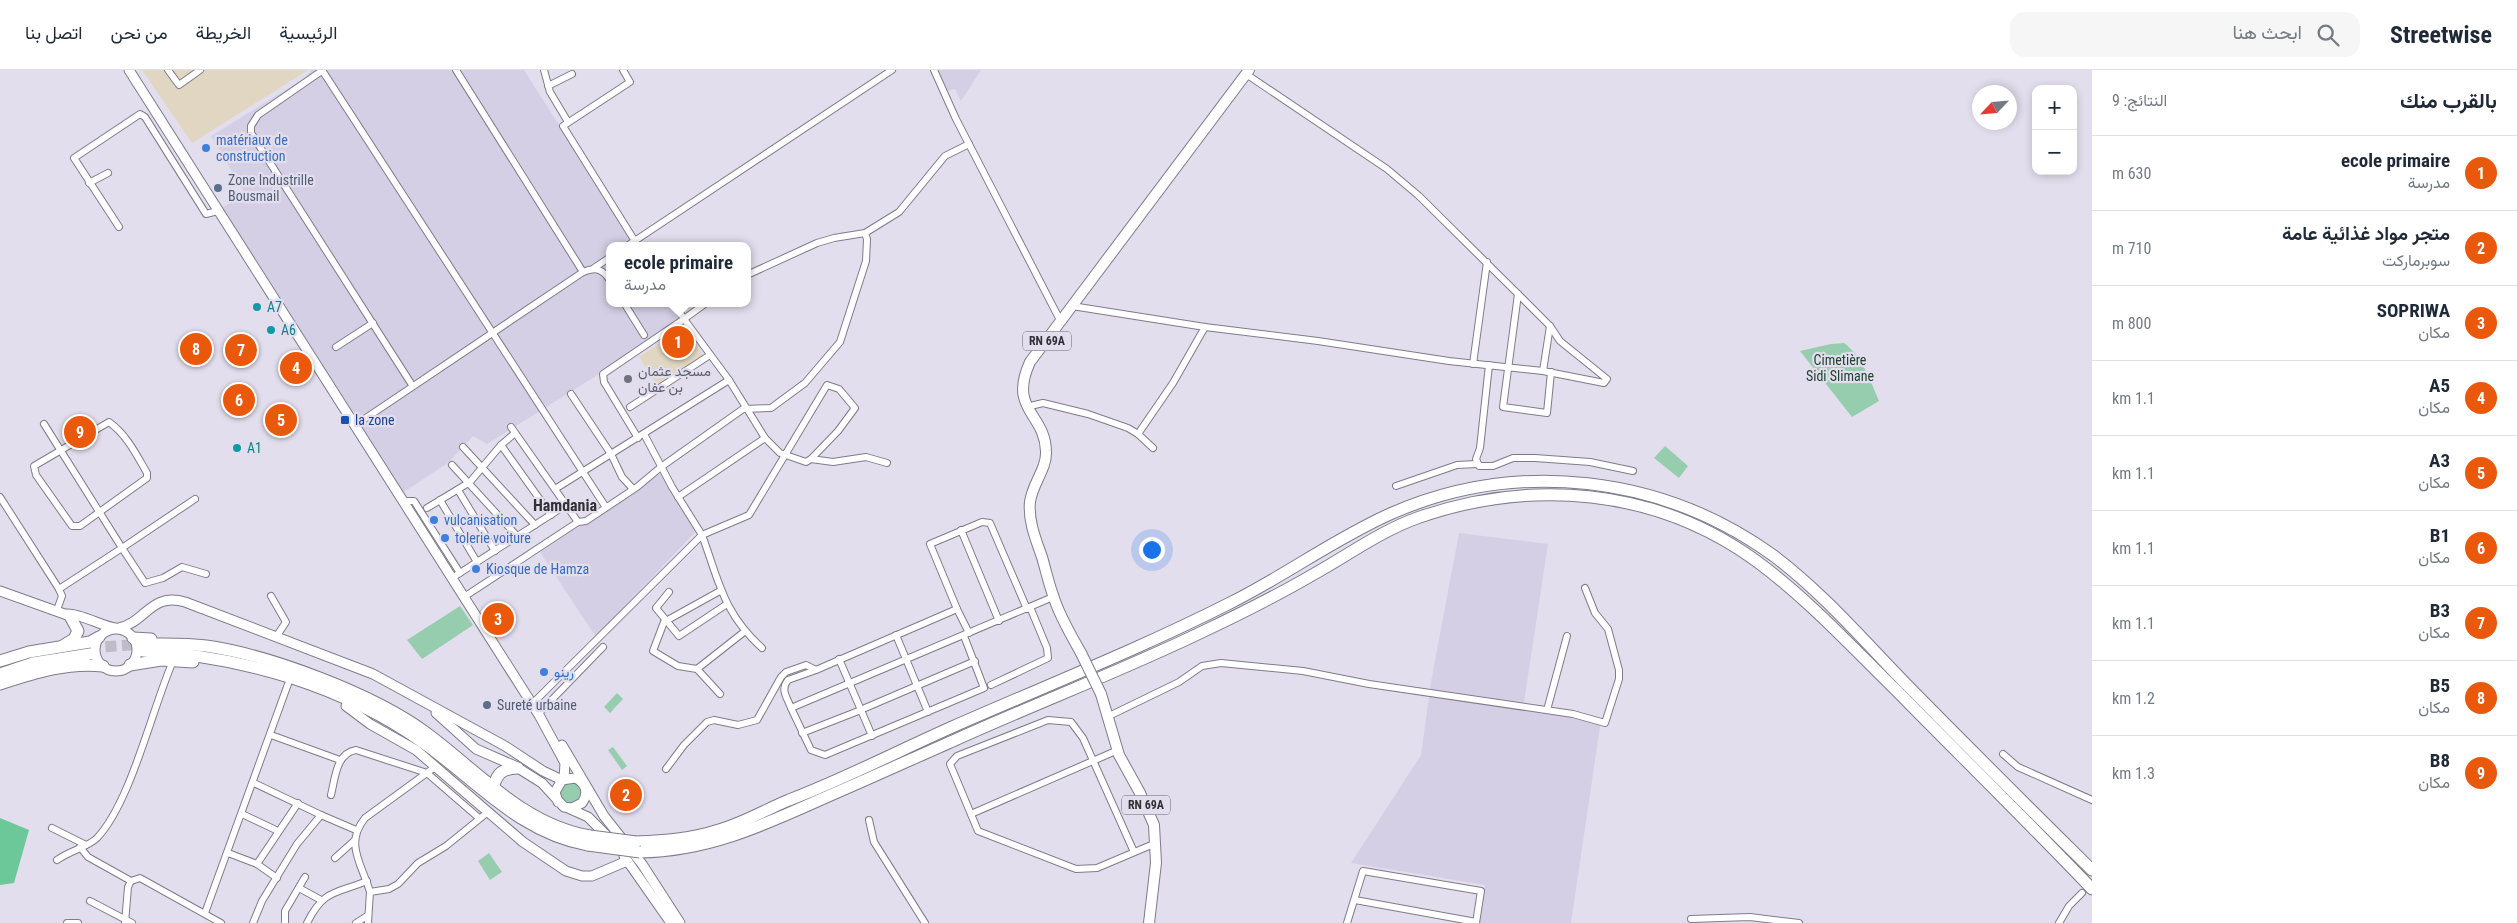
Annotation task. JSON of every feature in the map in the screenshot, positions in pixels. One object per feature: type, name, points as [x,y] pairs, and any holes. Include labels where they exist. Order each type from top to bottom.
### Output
[{"type":"highway","points":[[638,847],[719,831],[820,789],[914,744],[1191,622],[1278,578],[1374,522],[1405,508],[1441,495],[1478,487],[1549,480],[1601,484],[1637,491],[1670,501],[1716,520],[1772,555],[1803,580],[1852,627],[2092,870]]},
{"type":"highway","points":[[139,644],[255,667],[346,699],[396,725],[442,756],[514,815],[548,833],[638,847],[684,850],[707,845],[795,811],[1198,634],[1311,576],[1373,539],[1416,518],[1492,499],[1541,493],[1604,498],[1651,509],[1688,523],[1752,558],[1812,607],[2087,891]]},
{"type":"highway","points":[[58,647],[68,643],[77,635],[77,627],[68,615]]},
{"type":"highway","points":[[0,661],[58,647],[90,642],[101,636]]},
{"type":"highway","points":[[139,644],[208,646],[304,674],[382,705],[424,731],[514,804],[550,824],[589,840]]},
{"type":"highway","points":[[0,666],[34,655],[90,651],[33,663],[0,674]]},
{"type":"highway","points":[[130,665],[161,660],[214,665],[288,684],[396,725]]},
{"type":"highway","points":[[0,684],[65,666],[84,664],[103,666]]},
{"type":"highway","points":[[493,787],[500,772],[518,768]]},
{"type":"main road","points":[[129,70],[422,532],[456,576],[464,597],[532,704],[564,748],[604,816],[653,880],[680,923]]},
{"type":"main road","name":"RN 69A","points":[[1149,923],[1156,863],[1156,842],[1150,812],[1118,750],[1101,694],[1053,597],[1029,515],[1030,500],[1044,464],[1046,452],[1045,440],[1026,407],[1022,392],[1023,376],[1030,362],[1248,72]]},
{"type":"main road","points":[[0,591],[57,610],[93,625],[101,636]]},
{"type":"main road","points":[[152,606],[136,625],[139,644],[130,665],[120,670],[103,666],[95,652],[101,636],[131,623],[152,606],[167,599],[177,599],[351,664],[415,695],[464,726],[505,746],[543,771],[563,779],[575,778],[584,784],[586,792],[584,800],[576,807],[568,808]]},
{"type":"main road","points":[[68,615],[126,631],[139,644]]},
{"type":"main road","points":[[415,695],[472,746],[518,768],[542,783],[558,802],[581,813],[597,825],[627,861],[671,923]]},
{"type":"main road","points":[[346,706],[370,724],[416,750],[431,770],[488,812],[523,842],[575,874],[588,876],[598,874],[627,861]]},
{"type":"main road","points":[[539,714],[565,763],[566,768],[563,779],[555,792],[558,802]]},
{"type":"street","points":[[168,70],[179,85],[200,70]]},
{"type":"street","points":[[412,385],[251,132],[251,126],[258,115],[323,70],[606,506]]},
{"type":"street","points":[[456,70],[583,272]]},
{"type":"street","points":[[544,70],[550,92],[568,122]]},
{"type":"street","points":[[623,70],[630,82],[563,126],[636,242]]},
{"type":"street","points":[[638,242],[892,70]]},
{"type":"street","points":[[934,70],[969,144],[1061,322]]},
{"type":"street","points":[[1072,306],[1205,327],[1473,364],[1551,372],[1604,383],[1607,379],[1560,341],[1550,326],[1419,196],[1387,169],[1248,72]]},
{"type":"street","points":[[548,86],[572,74]]},
{"type":"street","points":[[119,227],[74,160],[75,156],[140,114],[145,117],[206,214],[218,211]]},
{"type":"street","points":[[751,273],[834,238],[865,233],[899,212],[945,156],[969,144]]},
{"type":"street","points":[[89,183],[108,173]]},
{"type":"street","points":[[464,597],[578,522],[586,521],[743,409],[771,408],[805,383],[840,342],[866,261],[868,239],[865,233]]},
{"type":"street","points":[[354,426],[412,385],[583,272],[594,268],[606,260]]},
{"type":"street","points":[[1473,364],[1487,262]]},
{"type":"street","points":[[594,268],[602,270],[606,275]]},
{"type":"street","points":[[1518,294],[1503,407],[1547,413],[1551,372]]},
{"type":"street","points":[[626,307],[644,335]]},
{"type":"street","points":[[532,704],[702,535],[749,515],[785,455],[828,385],[839,389],[855,408],[811,459],[806,462],[785,455],[765,438],[729,380],[677,307]]},
{"type":"street","points":[[638,438],[604,382],[603,374],[700,307]]},
{"type":"street","points":[[336,347],[373,323]]},
{"type":"street","points":[[1542,371],[1550,326]]},
{"type":"street","points":[[1138,434],[1173,383],[1205,327]]},
{"type":"street","points":[[630,407],[710,355]]},
{"type":"street","points":[[1477,464],[1489,365]]},
{"type":"street","points":[[555,489],[729,380]]},
{"type":"street","points":[[571,394],[611,454],[622,477],[632,489]]},
{"type":"street","points":[[1026,407],[1042,403],[1070,409],[1128,428],[1138,434],[1153,448]]},
{"type":"street","points":[[109,422],[118,428],[132,446],[147,473],[147,478],[100,513],[80,526],[70,525],[36,475],[34,466],[109,422]]},
{"type":"street","points":[[44,424],[145,583],[163,578],[182,567],[206,574]]},
{"type":"street","points":[[414,519],[440,500],[470,482],[513,430],[578,522]]},
{"type":"street","points":[[644,434],[678,497],[702,535],[720,591],[727,604],[744,632],[762,648]]},
{"type":"street","points":[[678,497],[765,438]]},
{"type":"street","points":[[501,445],[551,515]]},
{"type":"street","points":[[463,447],[535,525]]},
{"type":"street","points":[[811,459],[833,462],[866,457],[887,463]]},
{"type":"street","points":[[1396,486],[1457,465],[1477,464],[1482,467],[1512,458],[1590,462],[1633,471]]},
{"type":"street","points":[[452,465],[470,482],[517,536]]},
{"type":"street","points":[[458,490],[495,551]]},
{"type":"street","points":[[0,497],[59,589],[62,596],[57,610]]},
{"type":"street","points":[[59,589],[195,499]]},
{"type":"street","points":[[440,500],[477,562]]},
{"type":"street","points":[[402,501],[414,501],[425,511],[430,526],[456,576],[566,505]]},
{"type":"street","points":[[957,609],[816,670],[788,680],[784,691],[802,733],[811,750],[825,756],[984,688],[957,609],[930,544],[982,522],[990,523],[1047,648],[1048,658],[991,686]]},
{"type":"street","points":[[422,532],[430,526]]},
{"type":"street","points":[[961,530],[999,620]]},
{"type":"street","points":[[1107,717],[1179,682],[1202,666],[1221,663],[1303,671],[1369,684],[1547,710],[1605,722],[1619,670],[1613,654],[1610,634],[1595,613],[1585,588]]},
{"type":"street","points":[[720,591],[667,620],[653,651],[678,666],[697,669],[720,694]]},
{"type":"street","points":[[669,592],[656,608],[680,636],[727,604]]},
{"type":"street","points":[[271,596],[286,622],[276,637]]},
{"type":"street","points":[[791,708],[1053,597]]},
{"type":"street","points":[[697,669],[744,632]]},
{"type":"street","points":[[896,635],[928,712]]},
{"type":"street","points":[[1547,710],[1567,636]]},
{"type":"street","points":[[539,714],[603,647]]},
{"type":"street","points":[[840,659],[863,709],[872,736]]},
{"type":"street","points":[[57,860],[98,836],[122,798],[173,661]]},
{"type":"street","points":[[802,733],[974,661]]},
{"type":"street","points":[[666,769],[684,745],[707,722],[714,720],[738,726],[754,721],[760,716],[781,677],[786,672],[806,665],[816,670]]},
{"type":"street","points":[[205,913],[254,783],[288,684]]},
{"type":"street","points":[[1134,852],[1083,738],[1071,722],[1048,720],[957,756],[950,764],[978,831],[1076,869],[1097,868],[1134,852],[1156,842]]},
{"type":"street","points":[[271,735],[340,760]]},
{"type":"street","points":[[331,795],[340,760],[346,753],[356,750],[431,770],[480,818]]},
{"type":"street","points":[[971,814],[1118,750]]},
{"type":"street","points":[[2003,754],[2018,767],[2092,800]]},
{"type":"street","points":[[356,923],[368,920],[370,892],[357,855],[354,841],[356,830],[365,818],[431,770]]},
{"type":"street","points":[[254,783],[356,830]]},
{"type":"street","points":[[257,864],[278,830],[298,803]]},
{"type":"street","points":[[370,892],[389,889],[398,884],[418,864],[446,846],[488,812]]},
{"type":"street","points":[[242,814],[278,830]]},
{"type":"street","points":[[253,923],[262,901],[298,844],[321,815]]},
{"type":"street","points":[[869,820],[874,842],[925,923]]},
{"type":"street","points":[[52,828],[83,846],[88,857],[131,881]]},
{"type":"street","points":[[335,858],[354,841]]},
{"type":"street","points":[[228,853],[257,864],[277,878]]},
{"type":"street","points":[[1347,923],[1354,900],[1363,871],[1481,891],[1476,923],[1354,900]]},
{"type":"street","points":[[285,923],[284,911],[305,877]]},
{"type":"street","points":[[90,901],[128,922],[128,887],[131,881],[140,878],[221,923]]},
{"type":"street","points":[[307,923],[321,900],[367,880]]},
{"type":"street","points":[[299,888],[321,900]]},
{"type":"street","points":[[2059,923],[2069,906],[2087,891]]},
{"type":"street","points":[[1691,919],[1743,921],[1750,917],[1799,923]]},
{"type":"street","points":[[67,923],[78,923]]},
{"type":"shaded area","points":[[142,70],[308,70],[192,143]]},
{"type":"shaded area","points":[[311,70],[524,70],[633,242],[606,242],[606,307],[675,307],[684,321],[487,444],[473,436],[448,463],[402,493],[222,208],[245,193],[211,136],[305,78]]},
{"type":"shaded area","points":[[938,70],[981,70],[961,101],[955,89],[947,91]]},
{"type":"shaded area","points":[[684,327],[705,358],[658,387],[639,357]]},
{"type":"shaded area","points":[[660,474],[697,530],[596,637],[540,552]]},
{"type":"shaded area","points":[[1459,533],[1548,544],[1523,709],[1601,720],[1571,923],[1479,923],[1485,885],[1351,863],[1421,755],[1431,682]]},
{"type":"green space","name":"Cimetière Sidi Slimane","points":[[1844,343],[1861,362],[1879,401],[1852,417],[1800,351]]},
{"type":"green space","points":[[1665,446],[1688,466],[1679,478],[1654,458]]},
{"type":"green space","points":[[460,606],[473,625],[422,659],[407,640]]},
{"type":"green space","points":[[617,693],[623,699],[610,713],[604,707]]},
{"type":"green space","points":[[613,747],[627,766],[622,770],[608,750]]},
{"type":"green space","points":[[571,782],[579,785],[582,793],[579,801],[571,804],[563,801],[560,793],[563,785]]},
{"type":"green space","points":[[0,818],[29,830],[14,883],[0,885]]},
{"type":"green space","points":[[489,853],[502,872],[490,880],[478,861]]},
{"type":"tunnel","points":[[89,648],[142,644]]},
{"type":"place","name":"matériaux de construction","points":[[206,148]]},
{"type":"place","name":"Zone Industrille Bousmail","points":[[218,188]]},
{"type":"place","name":"A7","points":[[257,307]]},
{"type":"place","name":"A6","points":[[271,330]]},
{"type":"place","name":"ecole primaire","points":[[678,342]]},
{"type":"place","name":"B5","points":[[196,349]]},
{"type":"place","name":"B3","points":[[241,350]]},
{"type":"place","name":"A5","points":[[296,368]]},
{"type":"place","name":"مسجد عثمان بن عفان","points":[[628,379]]},
{"type":"place","name":"B1","points":[[239,400]]},
{"type":"place","name":"A3","points":[[281,420]]},
{"type":"place","name":"la zone","points":[[345,420]]},
{"type":"place","name":"B8","points":[[80,432]]},
{"type":"place","name":"A1","points":[[237,448]]},
{"type":"place","name":"vulcanisation","points":[[434,520]]},
{"type":"place","name":"tolerie voiture","points":[[445,538]]},
{"type":"place","name":"Kiosque de Hamza","points":[[476,569]]},
{"type":"place","name":"SOPRIWA","points":[[498,619]]},
{"type":"place","name":"رينو","points":[[544,672]]},
{"type":"place","name":"Sureté urbaine","points":[[487,705]]},
{"type":"place","name":"متجر مواد غذائية عامة","points":[[626,795]]},
{"type":"district","name":"Hamdania","points":[[565,505]]}]
